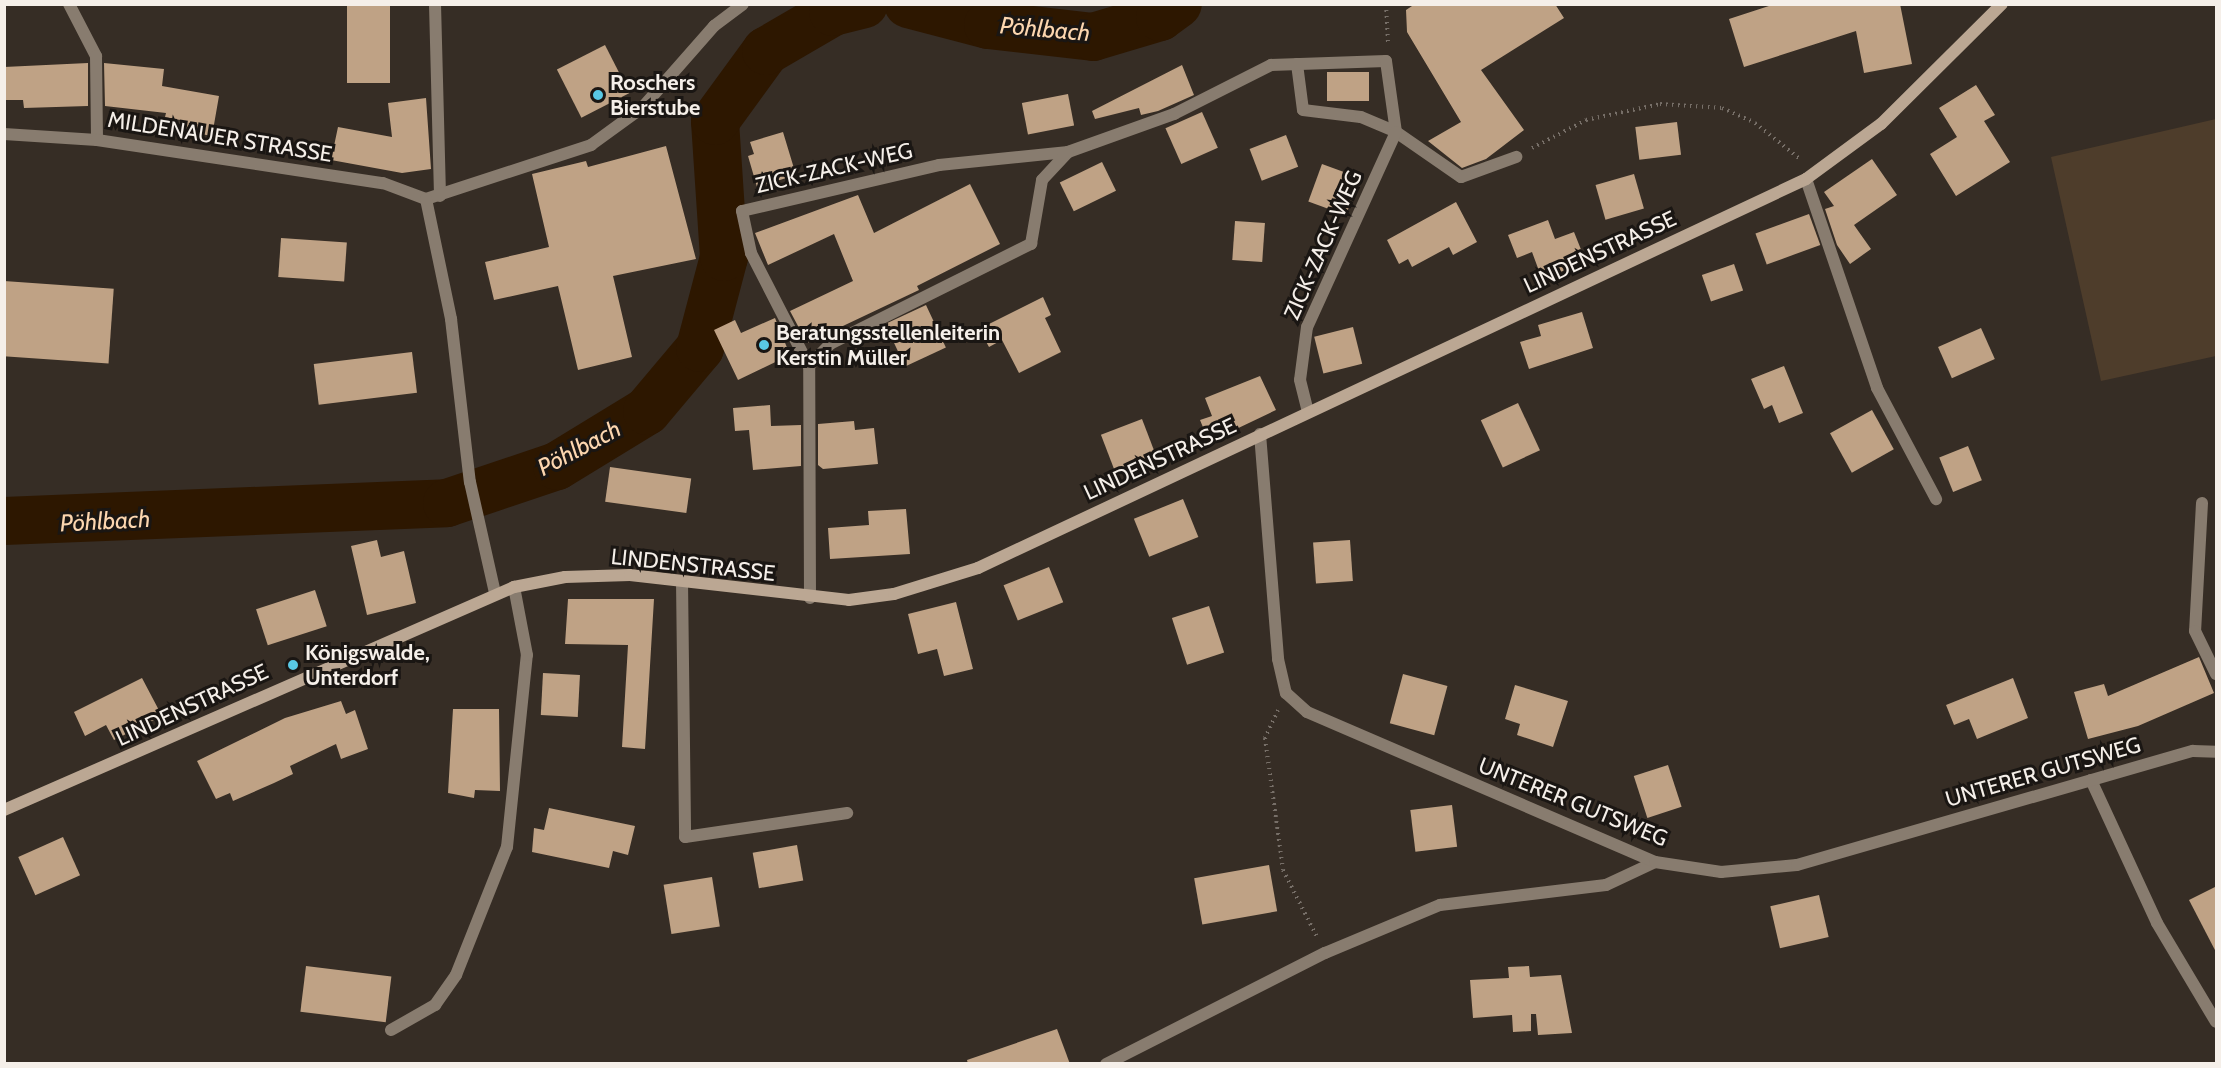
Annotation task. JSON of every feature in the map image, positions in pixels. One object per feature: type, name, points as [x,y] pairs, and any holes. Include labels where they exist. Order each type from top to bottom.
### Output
[{"type":"main road","name":"LINDENSTRASSE","points":[[4,810],[495,593],[514,587],[565,577],[630,575],[810,598],[894,594],[978,568],[1806,179],[1881,124],[2002,4]]},
{"type":"street","points":[[69,4],[96,56],[98,140]]},
{"type":"street","points":[[435,4],[440,196]]},
{"type":"street","points":[[495,593],[470,482],[451,319],[426,199],[591,145],[642,108],[714,26],[743,4]]},
{"type":"street","points":[[1386,61],[1396,132]]},
{"type":"street","name":"ZICK-ZACK-WEG","points":[[810,598],[809,366],[751,253],[742,211],[939,165],[1068,152],[1174,114],[1271,65],[1386,61]]},
{"type":"street","points":[[1297,64],[1303,110],[1360,117],[1396,132],[1461,177],[1516,157]]},
{"type":"street","name":"ZICK-ZACK-WEG","points":[[1308,412],[1300,380],[1307,327],[1396,132]]},
{"type":"street","name":"MILDENAUER STRASSE","points":[[4,134],[98,140],[383,183],[426,199]]},
{"type":"street","name":"ZICK-ZACK-WEG","points":[[809,366],[830,344],[1031,244],[1041,180],[1068,152]]},
{"type":"street","points":[[1806,179],[1877,388],[1936,499]]},
{"type":"street","points":[[1260,434],[1278,659],[1286,693]]},
{"type":"street","points":[[2202,503],[2195,631],[2217,674]]},
{"type":"street","points":[[682,582],[685,837],[846,813]]},
{"type":"street","points":[[391,1030],[435,1005],[456,975],[507,847],[527,655],[514,587]]},
{"type":"street","name":"UNTERER GUTSWEG","points":[[1286,693],[1307,712],[1655,862],[1721,872],[1797,865],[2193,751],[2217,752]]},
{"type":"street","points":[[2091,780],[2157,922],[2217,1022]]},
{"type":"street","points":[[1106,1064],[1326,953],[1440,905],[1606,885],[1655,862]]},
{"type":"path","points":[[1386,4],[1386,61]]},
{"type":"path","points":[[1516,157],[1586,120],[1660,104],[1722,108],[1755,123],[1819,170]]},
{"type":"path","points":[[1286,693],[1265,738],[1283,870],[1326,953]]},
{"type":"shaded area","points":[[2216,119],[2216,356],[2101,381],[2051,157]]},
{"type":"building","points":[[347,4],[390,4],[390,83],[347,83]]},
{"type":"building","points":[[1415,4],[1555,4],[1564,18],[1481,70],[1524,130],[1486,159],[1462,168],[1428,141],[1461,122],[1407,32],[1406,10]]},
{"type":"building","points":[[1775,4],[1900,4],[1912,64],[1864,73],[1856,31],[1744,67],[1729,19]]},
{"type":"building","points":[[605,45],[630,93],[581,118],[557,70]]},
{"type":"building","points":[[88,63],[88,106],[24,108],[23,100],[4,100],[4,67]]},
{"type":"building","points":[[104,63],[164,69],[162,86],[219,96],[212,136],[178,130],[180,120],[165,117],[166,113],[105,106]]},
{"type":"building","points":[[1182,65],[1194,95],[1158,111],[1141,115],[1139,108],[1095,119],[1092,111]]},
{"type":"building","points":[[1327,72],[1369,72],[1369,101],[1327,101]]},
{"type":"building","points":[[1976,85],[1995,115],[1984,121],[2010,162],[1956,196],[1930,154],[1957,137],[1939,108]]},
{"type":"building","points":[[1068,94],[1074,125],[1028,134],[1022,103]]},
{"type":"building","points":[[426,98],[431,169],[402,173],[331,160],[338,127],[392,137],[388,103]]},
{"type":"building","points":[[1202,112],[1218,148],[1181,164],[1165,128]]},
{"type":"building","points":[[1677,122],[1681,155],[1639,160],[1635,127]]},
{"type":"building","points":[[783,132],[796,175],[757,187],[748,156],[754,154],[750,142]]},
{"type":"building","points":[[1286,135],[1298,167],[1262,181],[1250,149]]},
{"type":"building","points":[[666,146],[696,259],[613,276],[632,357],[578,370],[558,286],[494,300],[485,262],[549,247],[532,174],[586,161],[588,167]]},
{"type":"building","points":[[1872,159],[1897,195],[1854,225],[1871,249],[1850,264],[1837,245],[1825,209],[1834,206],[1824,192]]},
{"type":"building","points":[[1102,162],[1116,191],[1074,211],[1060,183]]},
{"type":"building","points":[[1322,164],[1360,178],[1346,215],[1308,202]]},
{"type":"building","points":[[1634,174],[1644,209],[1605,220],[1596,185]]},
{"type":"building","points":[[970,184],[1000,244],[917,286],[919,290],[807,343],[790,311],[853,281],[834,234],[768,265],[755,233],[858,195],[874,233]]},
{"type":"building","points":[[1456,202],[1477,242],[1453,255],[1449,247],[1412,267],[1408,259],[1399,264],[1387,240]]},
{"type":"building","points":[[1809,214],[1820,245],[1767,265],[1755,233]]},
{"type":"building","points":[[1548,220],[1555,239],[1574,232],[1586,262],[1542,279],[1532,252],[1517,258],[1508,235]]},
{"type":"building","points":[[1235,221],[1265,223],[1262,262],[1232,260]]},
{"type":"building","points":[[281,238],[347,243],[344,282],[278,277]]},
{"type":"building","points":[[1734,264],[1743,290],[1711,302],[1702,275]]},
{"type":"building","points":[[4,281],[114,289],[109,363],[4,356]]},
{"type":"building","points":[[1043,297],[1051,315],[1045,318],[1061,352],[1019,373],[1002,340],[989,347],[979,329]]},
{"type":"building","points":[[926,305],[946,348],[905,367],[885,324]]},
{"type":"building","points":[[1582,312],[1593,348],[1529,369],[1520,342],[1541,336],[1538,325]]},
{"type":"building","points":[[775,318],[790,355],[738,380],[714,330],[735,320],[741,333]]},
{"type":"building","points":[[1353,327],[1362,364],[1323,374],[1314,337]]},
{"type":"building","points":[[1981,328],[1995,359],[1952,378],[1938,347]]},
{"type":"building","points":[[412,352],[417,393],[319,405],[314,364]]},
{"type":"building","points":[[1784,366],[1803,413],[1779,423],[1772,405],[1764,409],[1751,379]]},
{"type":"building","points":[[1260,376],[1276,410],[1209,442],[1200,420],[1212,416],[1205,398]]},
{"type":"building","points":[[1518,403],[1540,450],[1503,467],[1481,420]]},
{"type":"building","points":[[770,405],[771,426],[801,425],[801,466],[753,470],[749,430],[735,431],[733,408]]},
{"type":"building","points":[[1872,410],[1894,449],[1852,473],[1830,433]]},
{"type":"building","points":[[1142,419],[1156,455],[1115,471],[1101,435]]},
{"type":"building","points":[[854,421],[855,430],[874,428],[878,464],[823,469],[818,465],[818,424]]},
{"type":"building","points":[[1968,446],[1982,480],[1953,492],[1939,458]]},
{"type":"building","points":[[610,467],[691,478],[686,513],[605,502]]},
{"type":"building","points":[[1183,499],[1198,537],[1149,557],[1134,519]]},
{"type":"building","points":[[906,509],[910,554],[830,559],[828,528],[869,525],[868,511]]},
{"type":"building","points":[[377,540],[381,557],[404,551],[416,603],[367,615],[351,546]]},
{"type":"building","points":[[1350,540],[1353,581],[1316,583],[1313,543]]},
{"type":"building","points":[[1049,567],[1063,602],[1018,621],[1004,585]]},
{"type":"building","points":[[315,590],[327,626],[268,645],[256,609]]},
{"type":"building","points":[[568,599],[654,599],[645,749],[622,747],[628,645],[565,644]]},
{"type":"building","points":[[956,602],[973,669],[944,676],[937,649],[918,654],[908,614]]},
{"type":"building","points":[[1209,606],[1224,653],[1187,665],[1172,618]]},
{"type":"building","points":[[2199,657],[2214,693],[2138,726],[2088,739],[2074,692],[2104,684],[2108,696]]},
{"type":"building","points":[[543,673],[580,675],[578,717],[541,715]]},
{"type":"building","points":[[1403,674],[1447,686],[1434,735],[1390,723]]},
{"type":"building","points":[[142,678],[162,716],[114,740],[106,725],[85,736],[74,712]]},
{"type":"building","points":[[2013,678],[2028,718],[1977,739],[1969,719],[1954,725],[1946,705]]},
{"type":"building","points":[[1515,685],[1568,701],[1553,747],[1517,735],[1520,724],[1505,719]]},
{"type":"building","points":[[341,701],[346,714],[355,710],[368,749],[341,759],[336,744],[290,766],[293,774],[274,783],[233,801],[230,793],[216,799],[197,761],[285,718]]},
{"type":"building","points":[[453,709],[499,709],[500,791],[475,790],[474,798],[448,793]]},
{"type":"building","points":[[1668,765],[1682,807],[1647,818],[1634,776]]},
{"type":"building","points":[[1452,805],[1457,847],[1415,852],[1410,810]]},
{"type":"building","points":[[549,808],[635,826],[628,855],[613,851],[609,868],[532,852],[534,828],[544,830]]},
{"type":"building","points":[[63,837],[80,875],[35,895],[18,857]]},
{"type":"building","points":[[797,845],[803,880],[759,888],[753,853]]},
{"type":"building","points":[[1269,865],[1277,911],[1202,924],[1194,878]]},
{"type":"building","points":[[712,877],[720,926],[671,934],[664,885]]},
{"type":"building","points":[[2217,886],[2217,954],[2189,900]]},
{"type":"building","points":[[1819,895],[1829,937],[1780,948],[1770,906]]},
{"type":"building","points":[[306,966],[391,976],[386,1022],[300,1012]]},
{"type":"building","points":[[1529,966],[1530,977],[1561,975],[1572,1033],[1538,1035],[1536,1014],[1531,1014],[1531,1031],[1513,1032],[1512,1015],[1473,1018],[1470,980],[1509,978],[1508,967]]},
{"type":"building","points":[[1057,1029],[1070,1064],[968,1064],[967,1060]]},
{"type":"waterway","name":"Pöhlbach","points":[[4,521],[447,503],[557,466],[647,411],[700,348],[724,257],[715,121],[766,51],[833,12],[864,4]]},
{"type":"waterway","name":"Pöhlbach","points":[[908,4],[988,25],[1093,37],[1160,17],[1178,4]]},
{"type":"place","name":"Roschers Bierstube","points":[[598,95]]},
{"type":"place","name":"Beratungsstellenleiterin Kerstin Müller","points":[[764,345]]},
{"type":"place","name":"Königswalde, Unterdorf","points":[[293,665]]}]
